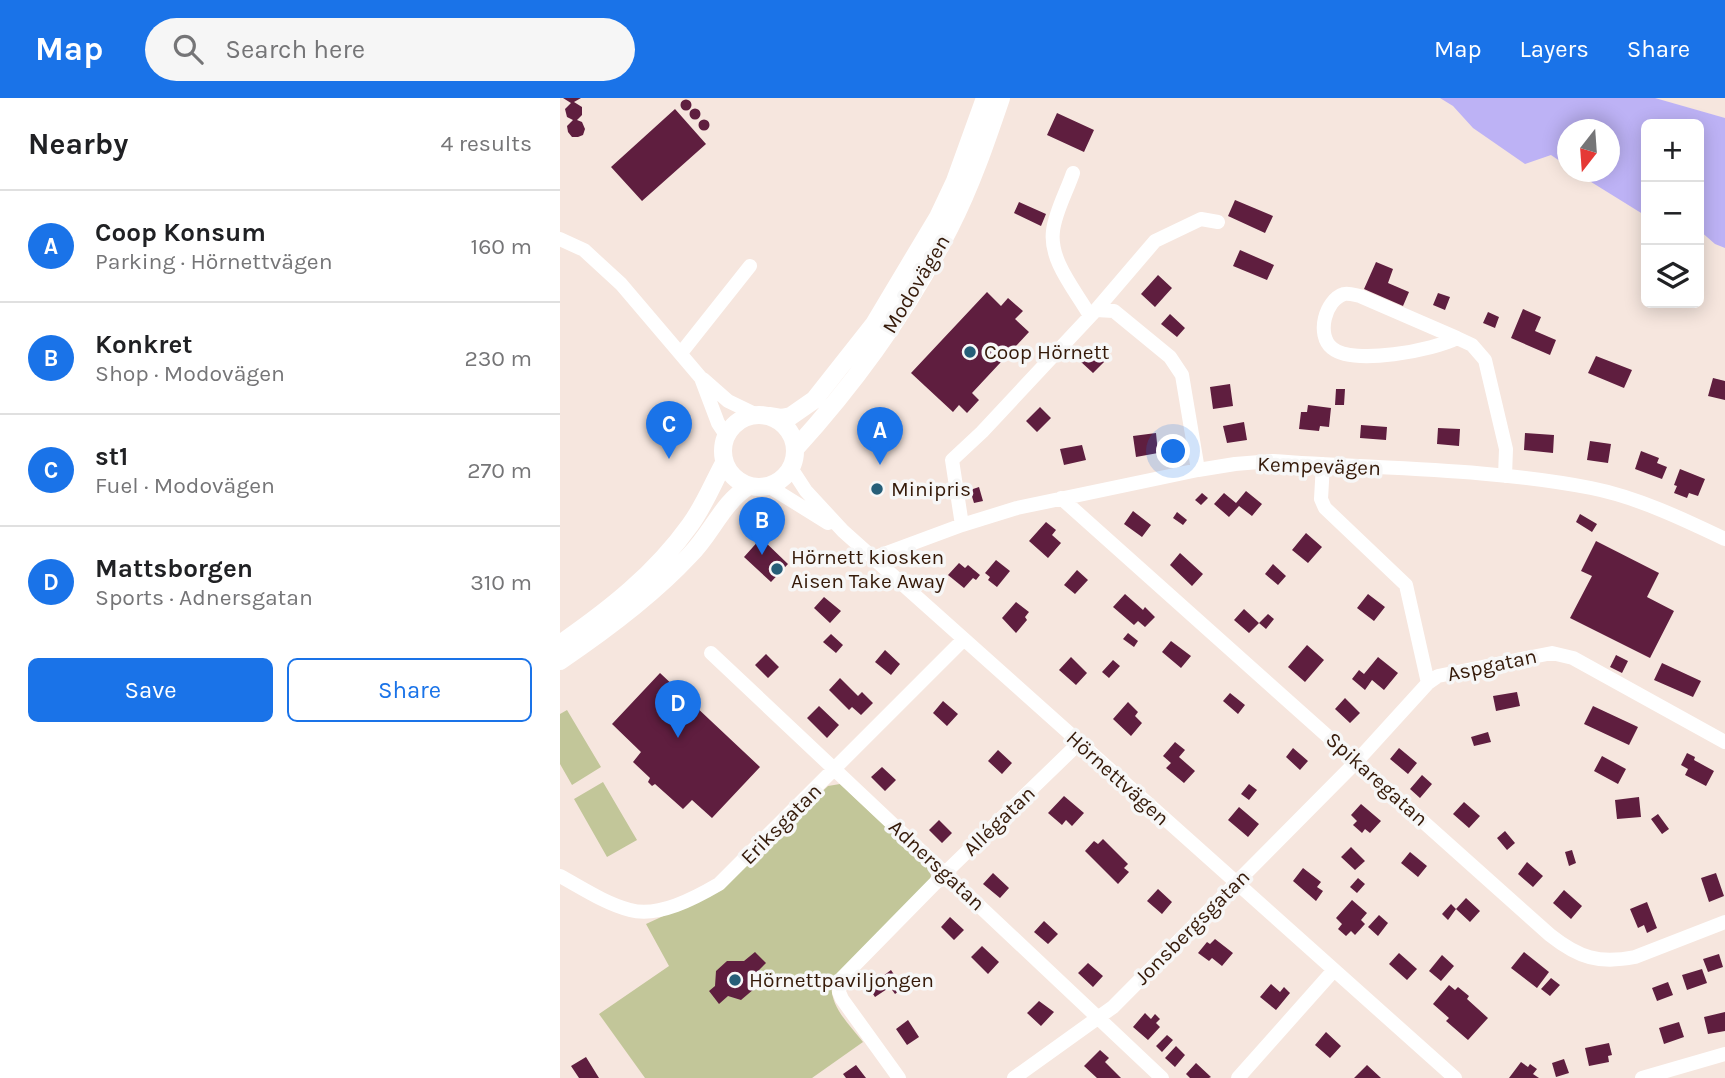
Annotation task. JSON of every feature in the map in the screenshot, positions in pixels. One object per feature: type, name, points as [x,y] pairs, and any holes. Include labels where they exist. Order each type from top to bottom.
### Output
[{"type":"main road","name":"Modovägen","points":[[763,415],[781,418],[791,416],[814,400],[874,324],[938,217],[955,181],[985,98]]},
{"type":"main road","name":"Modovägen","points":[[795,449],[832,408],[886,335],[932,260],[969,186],[1000,98]]},
{"type":"main road","points":[[763,415],[787,429],[793,438],[795,449],[791,467],[786,475],[770,487],[749,486],[730,474],[722,454],[726,435],[734,425],[744,418],[763,415]]},
{"type":"main road","points":[[560,644],[631,591],[664,559],[692,522],[724,463]]},
{"type":"main road","points":[[560,661],[598,636],[676,570],[735,495],[749,486]]},
{"type":"street","points":[[1073,173],[1053,229],[1052,246],[1058,261],[1093,313]]},
{"type":"street","points":[[961,524],[952,460],[982,432],[1093,313],[1155,242],[1201,219],[1218,222]]},
{"type":"street","points":[[560,239],[584,250],[621,284],[701,378],[728,401],[763,415]]},
{"type":"street","points":[[681,353],[750,266]]},
{"type":"street","points":[[1457,338],[1444,345],[1375,356],[1353,356],[1330,347],[1323,337],[1323,326],[1331,306],[1347,293],[1360,296],[1457,338],[1472,345],[1485,360],[1506,449],[1506,476]]},
{"type":"street","points":[[1093,313],[1114,311],[1170,357],[1182,375],[1198,470]]},
{"type":"street","points":[[701,378],[718,423],[726,435]]},
{"type":"street","name":"Kempevägen","points":[[873,558],[961,524],[1062,498],[1198,470],[1273,461],[1506,476],[1592,488],[1642,503],[1725,539]]},
{"type":"street","points":[[1323,464],[1321,499],[1325,509],[1406,585],[1428,682]]},
{"type":"street","name":"Hörnettvägen","points":[[791,467],[806,491],[843,531],[1455,1078]]},
{"type":"street","points":[[770,487],[843,531]]},
{"type":"street","name":"Spikaregatan","points":[[1062,498],[1550,936],[1570,951],[1592,959],[1611,962],[1622,960],[1725,922]]},
{"type":"street","name":"Eriksgatan","points":[[560,876],[631,911],[654,911],[691,898],[719,884],[737,869],[963,640]]},
{"type":"street","name":"Adnersgatan","points":[[711,653],[1162,1078]]},
{"type":"street","name":"Aspgatan","points":[[1357,761],[1428,682],[1438,676],[1552,653],[1573,658],[1725,742]]},
{"type":"street","name":"Allégatan","points":[[899,1078],[839,992],[841,979],[1079,743]]},
{"type":"street","name":"Jonsbergsgatan","points":[[1014,1078],[1100,1018],[1357,761]]},
{"type":"street","points":[[1238,1078],[1334,970]]},
{"type":"street","points":[[1642,1078],[1725,1054]]},
{"type":"green space","points":[[567,710],[601,767],[572,785],[560,764],[560,714]]},
{"type":"green space","points":[[603,782],[637,840],[607,857],[574,799]]},
{"type":"green space","points":[[840,784],[929,867],[931,876],[929,883],[832,981],[836,1006],[863,1042],[812,1078],[645,1078],[599,1014],[669,966],[646,924],[711,894],[828,786]]},
{"type":"shaded area","points":[[1440,98],[1655,98],[1725,118],[1725,248],[1704,234],[1704,119],[1641,119],[1641,213],[1591,182],[1620,182],[1620,119],[1557,119],[1557,159],[1551,155],[1525,164],[1473,128],[1453,106]]},
{"type":"building","points":[[563,98],[581,98],[574,102],[582,107],[582,115],[577,120],[582,122],[585,129],[583,135],[572,137],[568,132],[567,126],[573,120],[567,117],[565,109],[571,103]]},
{"type":"building","points":[[686,99],[692,105],[686,111],[680,105]]},
{"type":"building","points":[[695,108],[701,114],[695,120],[689,114]]},
{"type":"building","points":[[675,109],[706,144],[642,201],[611,167]]},
{"type":"building","points":[[1057,113],[1094,130],[1084,152],[1047,135]]},
{"type":"building","points":[[704,119],[710,125],[704,131],[698,125]]},
{"type":"building","points":[[1235,200],[1273,216],[1265,233],[1228,216]]},
{"type":"building","points":[[1019,202],[1046,214],[1041,226],[1014,213]]},
{"type":"building","points":[[1240,250],[1274,265],[1267,280],[1233,266]]},
{"type":"building","points":[[1376,262],[1393,269],[1388,283],[1409,292],[1403,306],[1364,289]]},
{"type":"building","points":[[1158,275],[1172,288],[1155,307],[1141,294]]},
{"type":"building","name":"Coop Hörnett","points":[[987,292],[1001,306],[1008,298],[1023,311],[1015,319],[1029,332],[972,393],[979,400],[967,413],[959,405],[953,412],[911,373]]},
{"type":"building","points":[[1438,293],[1450,297],[1445,310],[1433,305]]},
{"type":"building","points":[[1523,309],[1541,317],[1535,331],[1556,340],[1550,355],[1511,338]]},
{"type":"building","points":[[1488,312],[1499,317],[1495,328],[1483,323]]},
{"type":"building","points":[[1170,314],[1185,328],[1177,337],[1161,324]]},
{"type":"building","points":[[1093,347],[1106,360],[1093,373],[1080,361]]},
{"type":"building","points":[[1596,356],[1632,370],[1624,388],[1588,373]]},
{"type":"building","points":[[1713,378],[1725,381],[1725,400],[1708,396]]},
{"type":"building","points":[[1230,384],[1233,406],[1213,409],[1210,387]]},
{"type":"building","points":[[1336,389],[1345,389],[1344,405],[1335,405]]},
{"type":"building","points":[[1308,405],[1331,408],[1329,427],[1320,426],[1319,431],[1299,429],[1301,412],[1307,412]]},
{"type":"building","points":[[1040,407],[1051,418],[1037,432],[1026,421]]},
{"type":"building","points":[[1244,422],[1247,440],[1227,443],[1223,426]]},
{"type":"building","points":[[1361,425],[1387,427],[1386,440],[1360,438]]},
{"type":"building","points":[[1438,428],[1460,429],[1459,446],[1437,444]]},
{"type":"building","points":[[1156,433],[1158,453],[1136,457],[1133,436]]},
{"type":"building","points":[[1525,433],[1554,435],[1553,453],[1524,450]]},
{"type":"building","points":[[1590,441],[1611,444],[1608,463],[1587,460]]},
{"type":"building","points":[[1082,445],[1086,460],[1064,465],[1060,449]]},
{"type":"building","points":[[1641,451],[1659,458],[1657,463],[1667,467],[1662,479],[1635,469]]},
{"type":"building","points":[[1680,469],[1705,479],[1698,496],[1689,493],[1687,498],[1674,493]]},
{"type":"building","points":[[979,487],[983,501],[974,503],[970,490]]},
{"type":"building","points":[[1246,491],[1262,504],[1252,516],[1239,506],[1229,517],[1214,504],[1224,493],[1236,503]]},
{"type":"building","points":[[1202,493],[1208,498],[1201,505],[1195,500]]},
{"type":"building","points":[[1133,511],[1151,525],[1142,537],[1124,524]]},
{"type":"building","points":[[1177,512],[1187,520],[1183,525],[1173,518]]},
{"type":"building","points":[[1580,514],[1597,524],[1592,532],[1576,522]]},
{"type":"building","points":[[1046,522],[1056,530],[1052,535],[1061,543],[1048,558],[1029,541]]},
{"type":"building","points":[[1306,533],[1322,547],[1308,563],[1292,550]]},
{"type":"building","points":[[761,538],[788,564],[771,582],[744,557]]},
{"type":"building","points":[[1596,541],[1659,573],[1647,597],[1674,611],[1650,658],[1570,618],[1592,576],[1581,571]]},
{"type":"building","points":[[1180,553],[1203,574],[1192,586],[1170,565]]},
{"type":"building","points":[[996,560],[1010,571],[997,587],[988,580],[990,577],[985,573]]},
{"type":"building","points":[[959,563],[965,568],[968,565],[980,575],[964,588],[948,575]]},
{"type":"building","points":[[1273,564],[1286,576],[1278,585],[1265,574]]},
{"type":"building","points":[[1077,570],[1088,580],[1075,594],[1064,585]]},
{"type":"building","points":[[1125,594],[1155,617],[1145,627],[1138,621],[1134,625],[1113,607]]},
{"type":"building","points":[[1368,594],[1385,607],[1374,621],[1357,608]]},
{"type":"building","points":[[824,597],[841,611],[830,623],[814,608]]},
{"type":"building","points":[[1016,602],[1029,612],[1025,617],[1027,620],[1016,633],[1002,618]]},
{"type":"building","points":[[1244,609],[1259,623],[1249,633],[1234,620]]},
{"type":"building","points":[[1268,614],[1274,619],[1266,629],[1259,623]]},
{"type":"building","points":[[1128,633],[1138,641],[1134,647],[1123,639]]},
{"type":"building","points":[[831,634],[843,645],[836,653],[823,642]]},
{"type":"building","points":[[1171,641],[1191,656],[1181,668],[1162,652]]},
{"type":"building","points":[[1307,645],[1324,660],[1305,682],[1288,667]]},
{"type":"building","points":[[885,650],[900,664],[891,675],[875,662]]},
{"type":"building","points":[[766,654],[779,667],[768,678],[755,665]]},
{"type":"building","points":[[1616,655],[1628,661],[1622,673],[1610,667]]},
{"type":"building","points":[[1071,657],[1087,673],[1076,685],[1059,670]]},
{"type":"building","points":[[1378,657],[1398,673],[1384,690],[1372,680],[1365,690],[1352,679],[1359,670],[1364,674]]},
{"type":"building","points":[[1113,660],[1120,666],[1109,678],[1102,672]]},
{"type":"building","points":[[1662,663],[1701,681],[1693,697],[1654,680]]},
{"type":"building","points":[[660,673],[760,767],[712,818],[692,800],[683,809],[655,784],[652,786],[648,782],[650,778],[633,762],[641,752],[612,724]]},
{"type":"building","points":[[840,678],[858,696],[862,692],[873,703],[861,715],[852,707],[849,710],[829,690]]},
{"type":"building","points":[[1517,692],[1520,706],[1496,711],[1493,696]]},
{"type":"building","points":[[1230,693],[1245,705],[1238,714],[1223,701]]},
{"type":"building","points":[[1345,698],[1360,713],[1350,723],[1335,709]]},
{"type":"building","points":[[943,701],[958,714],[947,726],[933,713]]},
{"type":"building","points":[[1128,702],[1138,712],[1135,716],[1142,723],[1131,736],[1113,719]]},
{"type":"building","points":[[819,706],[839,725],[827,738],[807,718]]},
{"type":"building","points":[[1593,706],[1638,727],[1629,745],[1584,724]]},
{"type":"building","points":[[1488,732],[1491,742],[1474,746],[1471,737]]},
{"type":"building","points":[[1175,742],[1185,750],[1179,757],[1195,771],[1184,783],[1166,768],[1171,763],[1163,756]]},
{"type":"building","points":[[1293,748],[1308,761],[1300,770],[1286,757]]},
{"type":"building","points":[[1399,748],[1417,763],[1408,774],[1390,759]]},
{"type":"building","points":[[998,750],[1012,763],[1002,774],[988,761]]},
{"type":"building","points":[[1687,753],[1714,771],[1706,786],[1685,775],[1688,769],[1681,765]]},
{"type":"building","points":[[1602,756],[1626,769],[1618,784],[1594,771]]},
{"type":"building","points":[[882,767],[896,780],[885,791],[871,777]]},
{"type":"building","points":[[1422,775],[1432,784],[1420,798],[1410,789]]},
{"type":"building","points":[[1249,784],[1257,790],[1249,800],[1241,794]]},
{"type":"building","points":[[1064,796],[1084,813],[1072,826],[1066,820],[1062,825],[1048,813]]},
{"type":"building","points":[[1639,797],[1641,817],[1617,819],[1615,800]]},
{"type":"building","points":[[1464,802],[1480,816],[1469,828],[1453,814]]},
{"type":"building","points":[[1361,804],[1381,821],[1370,833],[1365,829],[1362,833],[1353,825],[1357,821],[1351,815]]},
{"type":"building","points":[[1239,807],[1259,824],[1248,837],[1228,820]]},
{"type":"building","points":[[1658,814],[1669,829],[1662,834],[1651,819]]},
{"type":"building","points":[[939,820],[952,833],[942,843],[929,830]]},
{"type":"building","points":[[1505,831],[1515,843],[1507,850],[1497,838]]},
{"type":"building","points":[[1103,839],[1128,864],[1124,868],[1129,872],[1118,884],[1085,851],[1094,841],[1098,844]]},
{"type":"building","points":[[1351,847],[1365,861],[1355,870],[1341,857]]},
{"type":"building","points":[[1572,850],[1576,863],[1569,866],[1565,852]]},
{"type":"building","points":[[1410,852],[1427,866],[1418,877],[1401,863]]},
{"type":"building","points":[[1527,862],[1543,876],[1533,887],[1518,874]]},
{"type":"building","points":[[1303,868],[1321,882],[1317,887],[1323,891],[1316,901],[1293,881]]},
{"type":"building","points":[[993,873],[1009,888],[1000,898],[983,884]]},
{"type":"building","points":[[1716,873],[1724,896],[1709,902],[1701,878]]},
{"type":"building","points":[[1358,878],[1365,884],[1357,893],[1350,887]]},
{"type":"building","points":[[1158,889],[1172,902],[1162,914],[1147,901]]},
{"type":"building","points":[[1564,890],[1582,906],[1571,919],[1553,903]]},
{"type":"building","points":[[1466,898],[1480,911],[1470,922],[1456,909]]},
{"type":"building","points":[[1352,900],[1367,913],[1361,920],[1365,924],[1355,935],[1351,931],[1346,936],[1338,929],[1342,924],[1336,918]]},
{"type":"building","points":[[1647,902],[1657,928],[1647,933],[1644,925],[1638,928],[1630,909]]},
{"type":"building","points":[[1451,904],[1456,909],[1448,920],[1442,914]]},
{"type":"building","points":[[1379,915],[1388,923],[1378,936],[1368,927]]},
{"type":"building","points":[[950,917],[964,930],[954,940],[941,927]]},
{"type":"building","points":[[1044,921],[1058,934],[1048,944],[1034,932]]},
{"type":"building","points":[[1215,939],[1233,953],[1222,966],[1212,958],[1209,961],[1198,953],[1207,942],[1210,944]]},
{"type":"building","points":[[982,946],[999,962],[988,974],[971,957]]},
{"type":"building","name":"Hörnettpaviljongen","points":[[755,952],[766,963],[755,974],[754,989],[741,1000],[728,996],[719,1004],[709,991],[715,986],[716,971],[727,961],[744,961]]},
{"type":"building","points":[[1524,952],[1549,972],[1537,988],[1511,968]]},
{"type":"building","points":[[1399,953],[1417,969],[1407,980],[1389,964]]},
{"type":"building","points":[[1719,954],[1723,967],[1708,972],[1703,959]]},
{"type":"building","points":[[1442,955],[1454,966],[1441,981],[1429,971]]},
{"type":"building","points":[[1088,963],[1103,976],[1093,987],[1078,973]]},
{"type":"building","points":[[1702,969],[1707,983],[1687,990],[1682,975]]},
{"type":"building","points":[[891,970],[903,988],[895,994],[890,987],[875,997],[865,982],[876,974],[879,979]]},
{"type":"building","points":[[1551,978],[1560,985],[1550,996],[1541,989]]},
{"type":"building","points":[[1668,982],[1673,995],[1657,1001],[1652,988]]},
{"type":"building","points":[[1271,984],[1280,992],[1284,987],[1290,993],[1276,1010],[1260,997]]},
{"type":"building","points":[[1449,985],[1455,990],[1458,987],[1469,996],[1467,999],[1488,1018],[1468,1040],[1446,1021],[1449,1018],[1433,1004]]},
{"type":"building","points":[[1039,1001],[1054,1012],[1041,1026],[1027,1013]]},
{"type":"building","points":[[1725,1012],[1725,1031],[1708,1034],[1704,1017]]},
{"type":"building","points":[[1145,1013],[1151,1019],[1155,1014],[1160,1019],[1156,1023],[1160,1027],[1148,1040],[1133,1027]]},
{"type":"building","points":[[908,1020],[919,1037],[907,1045],[896,1029]]},
{"type":"building","points":[[1679,1022],[1684,1037],[1664,1044],[1659,1028]]},
{"type":"building","points":[[1326,1032],[1341,1046],[1330,1058],[1315,1045]]},
{"type":"building","points":[[1167,1035],[1173,1040],[1162,1052],[1156,1046]]},
{"type":"building","points":[[1609,1043],[1612,1055],[1608,1056],[1609,1062],[1589,1066],[1585,1048]]},
{"type":"building","points":[[1176,1046],[1185,1055],[1175,1067],[1165,1058]]},
{"type":"building","points":[[1100,1050],[1109,1058],[1105,1062],[1121,1078],[1097,1078],[1084,1066]]},
{"type":"building","points":[[586,1057],[599,1078],[579,1078],[571,1066]]},
{"type":"building","points":[[1564,1059],[1569,1073],[1556,1077],[1552,1063]]},
{"type":"building","points":[[1521,1062],[1537,1069],[1533,1074],[1539,1078],[1509,1078]]},
{"type":"building","points":[[1196,1063],[1211,1077],[1190,1078],[1186,1074]]},
{"type":"building","points":[[856,1065],[866,1078],[846,1078],[843,1074]]},
{"type":"building","points":[[1367,1065],[1381,1078],[1354,1078]]},
{"type":"place","name":"Coop Hörnett","points":[[970,352]]},
{"type":"place","name":"st1","points":[[669,459]]},
{"type":"place","name":"Coop Konsum","points":[[880,465]]},
{"type":"place","name":"Minipris","points":[[877,489]]},
{"type":"place","name":"Konkret","points":[[762,555]]},
{"type":"place","name":"Hörnett kiosken Aisen Take Away","points":[[777,569]]},
{"type":"place","name":"Mattsborgen","points":[[678,738]]},
{"type":"place","name":"Hörnettpaviljongen","points":[[735,980]]}]
